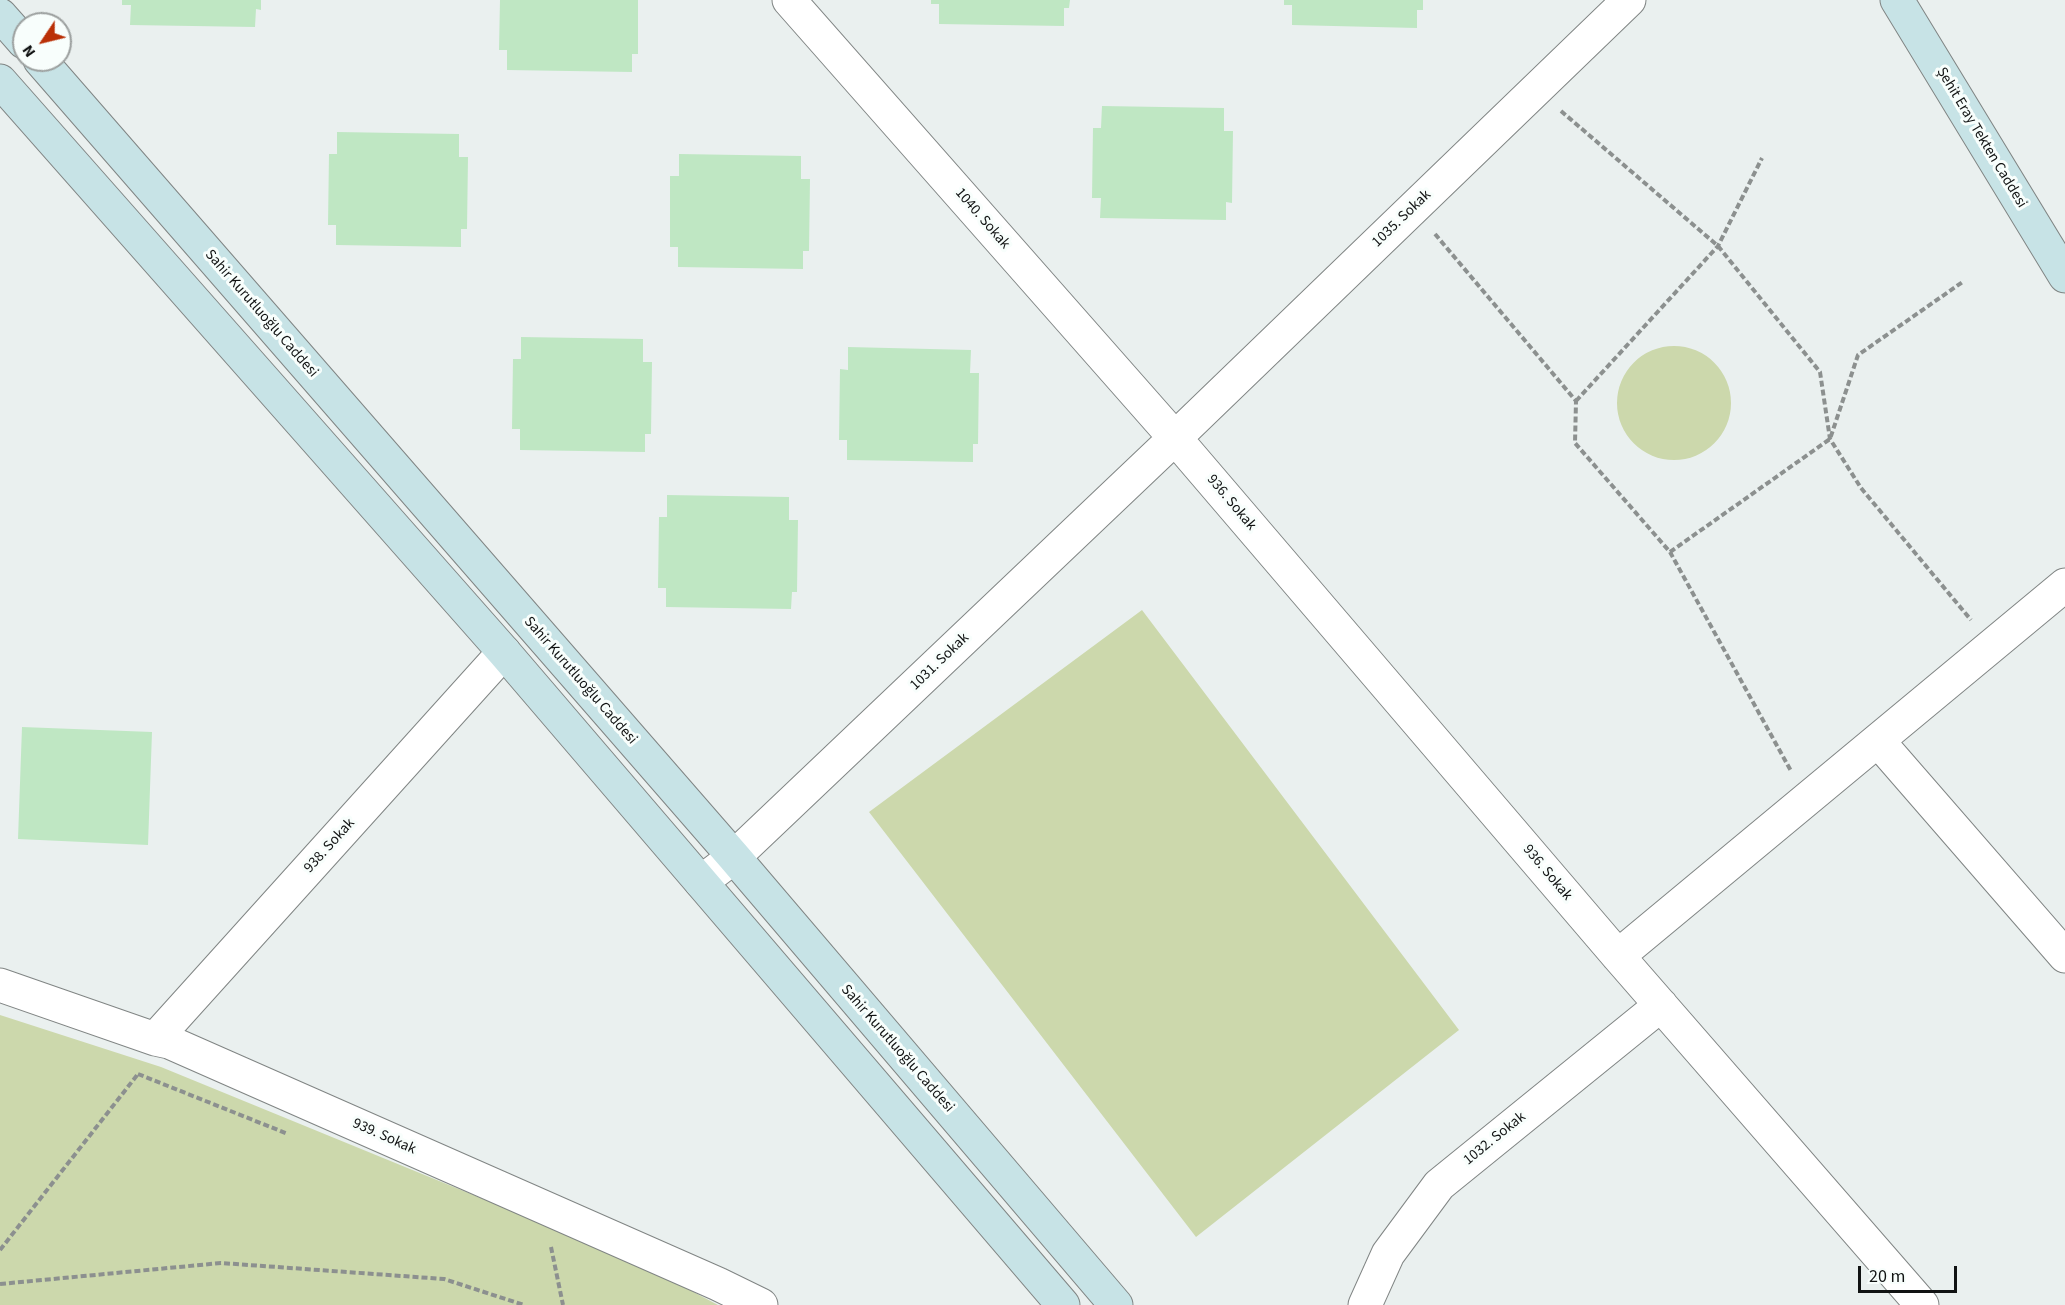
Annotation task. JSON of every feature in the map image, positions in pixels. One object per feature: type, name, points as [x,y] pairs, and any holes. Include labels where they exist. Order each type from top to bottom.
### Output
[{"type":"street","name":"1040. Sokak","points":[[789,0],[1175,438]]},
{"type":"street","name":"1035. Sokak","points":[[1175,438],[1629,0]]},
{"type":"street","name":"Şehit Eray Tekten Caddesi","points":[[1897,0],[2065,276]]},
{"type":"street","points":[[0,15],[12,28]]},
{"type":"street","name":"Sahir Kurutluoğlu Caddesi","points":[[50,72],[734,857],[1116,1305]]},
{"type":"street","points":[[0,81],[504,652],[1063,1305]]},
{"type":"street","name":"1031. Sokak","points":[[701,882],[734,857],[1175,438]]},
{"type":"street","name":"936. Sokak","points":[[1175,438],[1618,956],[1922,1305]]},
{"type":"street","points":[[1618,956],[1808,801],[2065,585]]},
{"type":"street","name":"938. Sokak","points":[[162,1041],[504,652]]},
{"type":"street","points":[[1879,742],[2065,956]]},
{"type":"street","name":"939. Sokak","points":[[0,985],[162,1041],[718,1284],[761,1305]]},
{"type":"street","name":"1032. Sokak","points":[[1365,1305],[1388,1254],[1439,1185],[1661,1005]]},
{"type":"path","points":[[1536,90],[1718,246],[1820,372],[1830,439],[1861,488],[1993,646]]},
{"type":"path","points":[[1762,158],[1718,246],[1576,401],[1575,443],[1670,552],[1808,801]]},
{"type":"path","points":[[1413,208],[1576,401]]},
{"type":"path","points":[[1670,552],[1830,439],[1858,355],[1964,282]]},
{"type":"path","points":[[0,1250],[162,1041]]},
{"type":"path","points":[[138,1074],[294,1136]]},
{"type":"path","points":[[549,1240],[563,1305]]},
{"type":"path","points":[[0,1284],[221,1263],[444,1279],[524,1305]]},
{"type":"green space","points":[[1674,346],[1696,351],[1714,363],[1726,381],[1731,403],[1726,425],[1714,443],[1696,455],[1674,460],[1652,455],[1634,443],[1622,425],[1617,403],[1622,381],[1634,363],[1652,351]]},
{"type":"green space","points":[[1142,610],[1459,1030],[1196,1237],[869,812]]},
{"type":"green space","points":[[0,1015],[161,1067],[637,1262],[718,1305],[0,1305]]},
{"type":"building","points":[[122,0],[261,0],[261,10],[256,9],[255,27],[130,25],[131,5],[122,5]]},
{"type":"building","points":[[500,0],[638,0],[638,54],[632,54],[632,72],[507,70],[507,50],[499,50]]},
{"type":"building","points":[[931,0],[1070,0],[1069,8],[1064,8],[1064,26],[939,24],[939,4],[931,4]]},
{"type":"building","points":[[1284,0],[1423,0],[1423,10],[1417,10],[1417,28],[1292,25],[1292,5],[1284,5]]},
{"type":"building","points":[[1102,106],[1224,108],[1224,131],[1233,131],[1232,203],[1226,202],[1226,220],[1100,218],[1101,198],[1092,198],[1093,128],[1101,128]]},
{"type":"building","points":[[337,132],[459,134],[459,157],[468,157],[467,229],[461,229],[461,247],[336,245],[336,225],[328,225],[329,154],[337,154]]},
{"type":"building","points":[[679,154],[801,156],[801,179],[810,179],[809,251],[803,251],[803,269],[678,267],[678,247],[670,247],[670,176],[679,176]]},
{"type":"building","points":[[521,337],[643,339],[643,362],[652,362],[651,434],[645,434],[645,452],[520,450],[520,429],[512,429],[513,359],[521,359]]},
{"type":"building","points":[[848,347],[971,350],[970,373],[979,373],[978,444],[973,444],[973,462],[847,460],[847,440],[839,440],[840,369],[848,370]]},
{"type":"building","points":[[667,495],[789,497],[789,520],[798,520],[797,592],[792,592],[791,609],[666,607],[666,588],[658,588],[659,517],[667,517]]},
{"type":"building","points":[[22,727],[152,732],[148,845],[18,839]]}]
